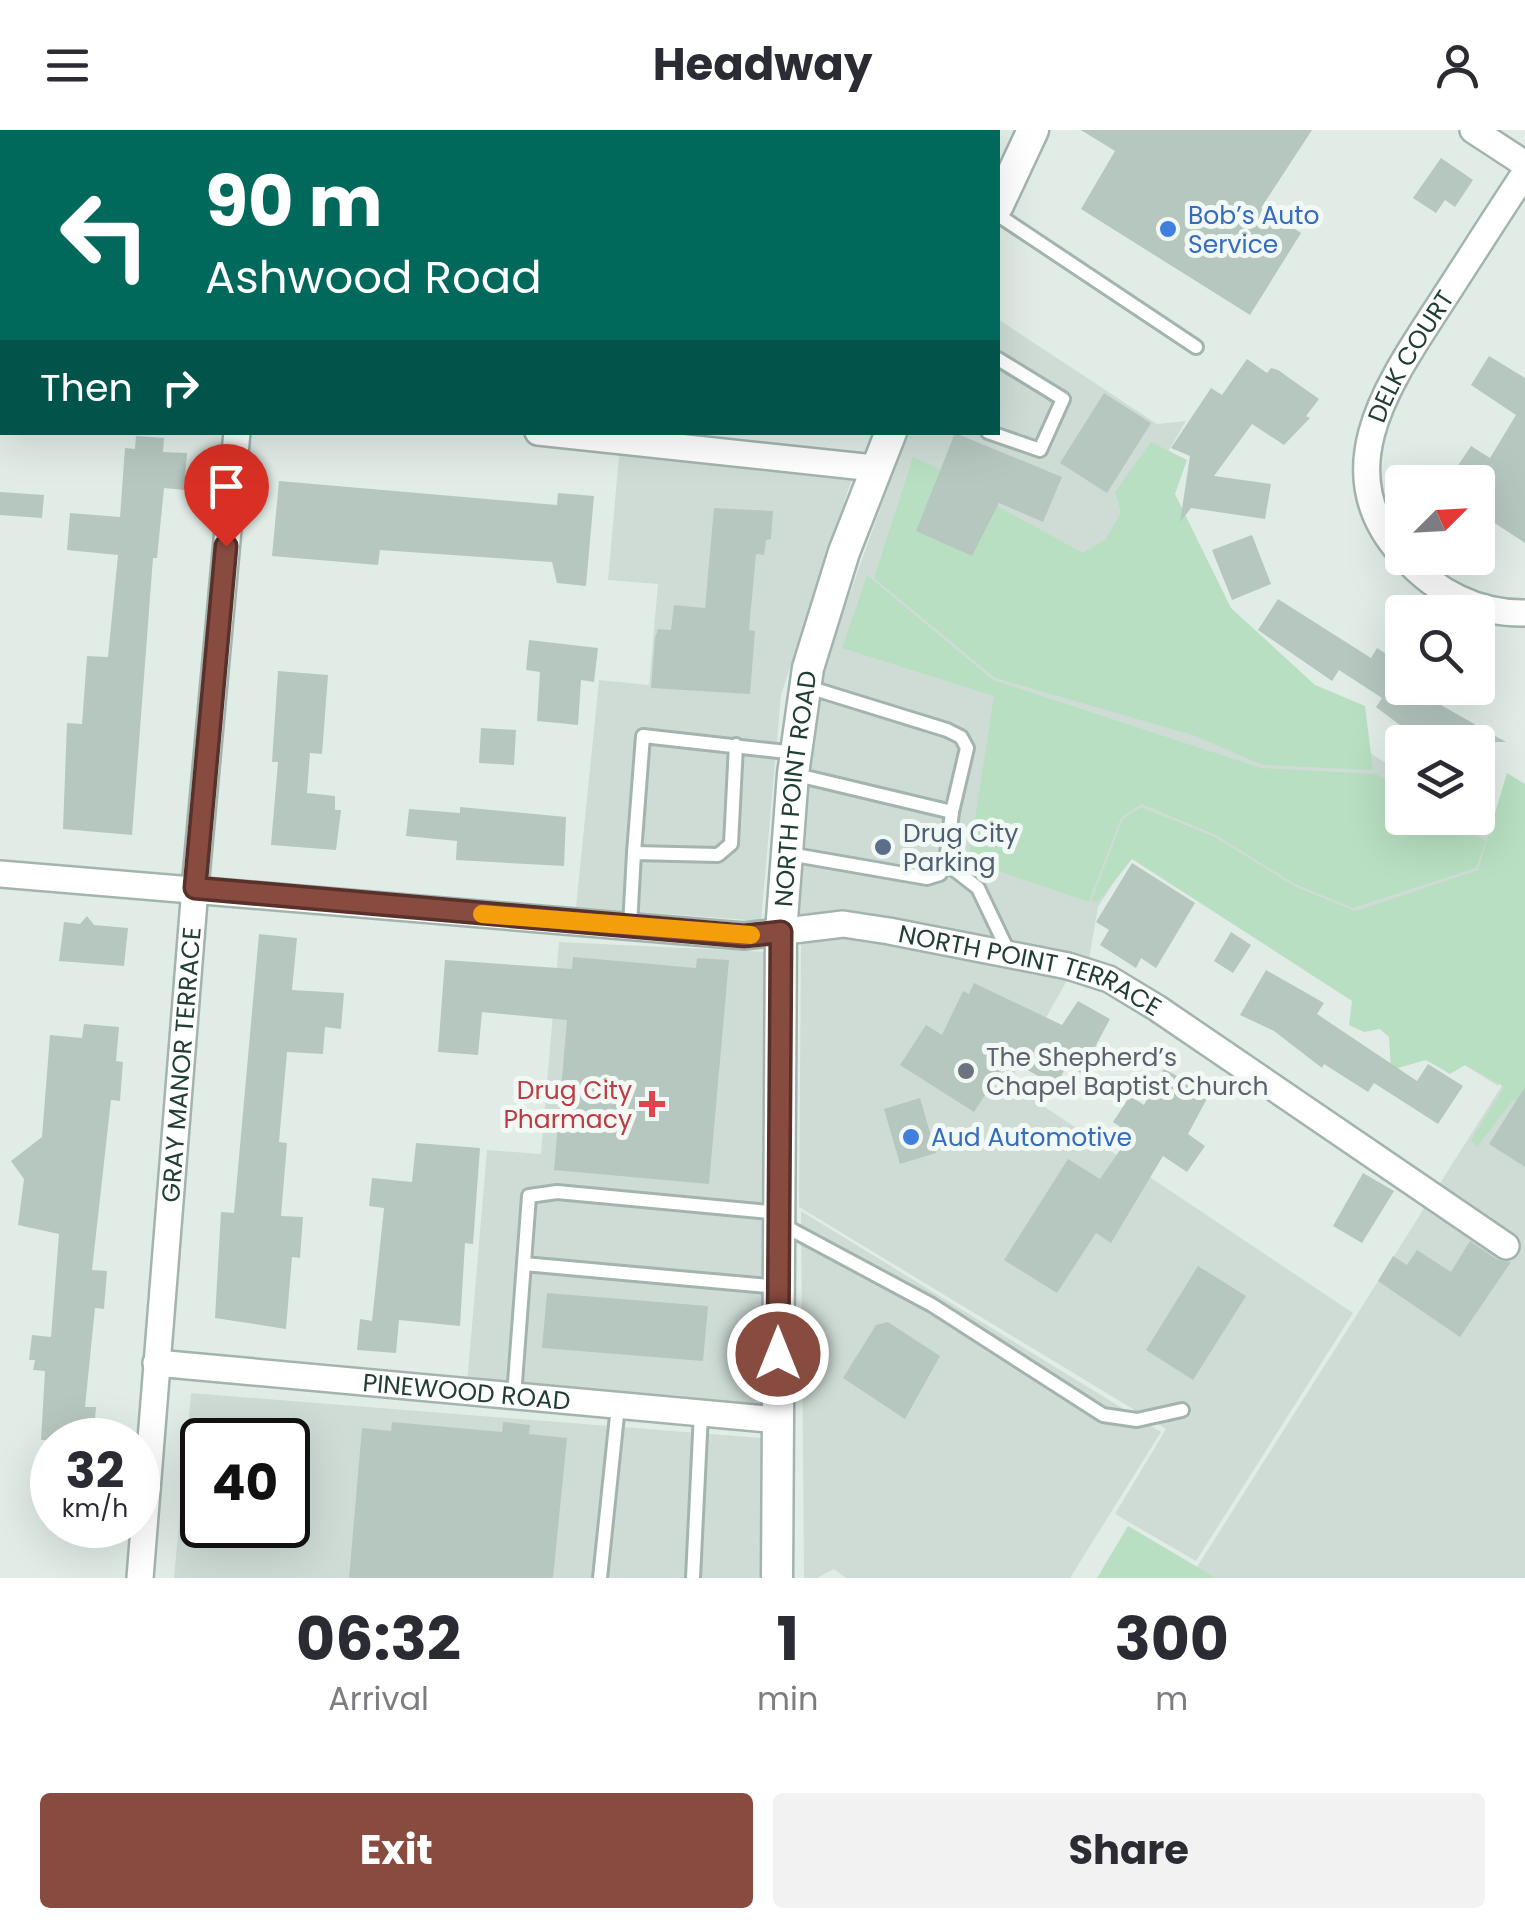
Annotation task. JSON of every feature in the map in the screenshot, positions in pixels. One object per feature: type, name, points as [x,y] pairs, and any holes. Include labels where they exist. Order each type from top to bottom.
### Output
[{"type":"street","points":[[1000,201],[1033,130]]},
{"type":"street","points":[[1472,130],[1525,164]]},
{"type":"street","name":"DELK COURT","points":[[1385,525],[1374,507],[1366,469],[1378,406],[1525,172]]},
{"type":"street","name":"GRAY MANOR TERRACE","points":[[140,1578],[195,888],[237,435]]},
{"type":"street","points":[[566,435],[874,468]]},
{"type":"street","name":"NORTH POINT ROAD","points":[[777,1578],[781,932],[794,764],[805,686],[827,601],[890,435]]},
{"type":"street","name":"DELK COURT","points":[[1425,575],[1442,591],[1474,606],[1525,613]]},
{"type":"street","name":"NORTH POINT TERRACE","points":[[0,874],[744,936],[842,924],[1010,954],[1109,979],[1506,1246]]},
{"type":"street","name":"PINEWOOD ROAD","points":[[156,1363],[778,1420]]},
{"type":"lane","points":[[1000,216],[1196,347]]},
{"type":"lane","points":[[997,435],[1040,450],[1063,400],[1000,360]]},
{"type":"lane","points":[[787,853],[927,878],[940,874],[946,863],[952,812],[967,748],[961,738],[805,686]]},
{"type":"lane","points":[[630,926],[643,736],[736,745],[952,812]]},
{"type":"lane","points":[[634,853],[718,856],[726,852],[730,844],[736,745]]},
{"type":"lane","points":[[946,863],[978,888],[1010,954]]},
{"type":"lane","points":[[514,1396],[529,1196],[557,1192],[779,1218],[932,1305],[1103,1415],[1138,1420],[1182,1410]]},
{"type":"lane","points":[[524,1264],[778,1288]]},
{"type":"lane","points":[[600,1578],[618,1406]]},
{"type":"lane","points":[[693,1578],[701,1413]]},
{"type":"shaded area","points":[[1000,320],[1157,424],[1186,421],[1142,496],[1212,616],[1385,762],[1385,835],[1495,835],[1495,824],[1525,837],[1525,1040],[1498,1086],[1131,856],[1098,907],[1089,959],[795,916],[797,782],[830,649],[906,435],[1000,435]]},
{"type":"shaded area","points":[[619,456],[854,472],[781,695],[761,921],[576,907],[599,680],[649,685],[658,584],[608,580]]},
{"type":"shaded area","points":[[843,935],[1069,977],[1009,1083],[1353,1313],[1196,1561],[1115,1514],[1166,1429],[799,1207],[801,941]]},
{"type":"shaded area","points":[[559,942],[770,952],[769,1408],[467,1384],[487,1150],[541,1154]]},
{"type":"shaded area","points":[[1525,1049],[1525,1578],[1216,1578],[1197,1567]]},
{"type":"shaded area","points":[[801,1211],[1161,1432],[1070,1578],[846,1578],[834,1569],[817,1578],[804,1578]]},
{"type":"shaded area","points":[[191,1393],[773,1439],[772,1578],[174,1578],[180,1513],[180,1548],[310,1548],[310,1418],[189,1418]]},
{"type":"green space","points":[[1151,442],[1187,460],[1175,494],[1231,608],[1315,685],[1365,706],[1373,770],[1262,765],[1196,736],[995,678],[874,578],[913,457],[995,495],[992,503],[1083,553],[1106,539],[1121,512],[1115,492]]},
{"type":"green space","points":[[867,575],[993,680],[1261,768],[1376,774],[1385,780],[1385,835],[1476,835],[1486,841],[1476,868],[1353,908],[1293,883],[1216,835],[1141,804],[1121,818],[1089,902],[984,866],[970,851],[994,696],[842,648]]},
{"type":"green space","points":[[1507,773],[1525,784],[1525,1107],[1513,1100],[1477,1147],[1471,1140],[1504,1087],[1465,1065],[1450,1074],[1426,1060],[1391,1070],[1389,1037],[1380,1029],[1364,1032],[1349,1025],[1352,1001],[1132,859],[1097,903],[1091,901],[1123,819],[1141,807],[1215,837],[1294,886],[1355,911],[1478,870],[1488,835],[1495,835],[1495,813]]},
{"type":"green space","points":[[1128,1526],[1216,1578],[1097,1578]]},
{"type":"building","points":[[1081,130],[1312,130],[1261,208],[1301,233],[1250,315],[1081,209],[1115,151]]},
{"type":"building","points":[[1441,158],[1473,180],[1455,207],[1445,200],[1436,213],[1413,198]]},
{"type":"building","points":[[1489,356],[1525,378],[1525,543],[1495,523],[1495,465],[1458,465],[1471,446],[1490,458],[1516,415],[1471,385]]},
{"type":"building","points":[[1247,359],[1267,373],[1271,368],[1278,370],[1319,399],[1306,416],[1310,418],[1284,445],[1252,424],[1214,476],[1271,484],[1265,519],[1191,508],[1180,522],[1190,456],[1171,448],[1211,388],[1222,395]]},
{"type":"building","points":[[1104,393],[1151,423],[1107,493],[1060,463]]},
{"type":"building","points":[[954,435],[1062,477],[1043,522],[999,503],[972,556],[916,531]]},
{"type":"building","points":[[136,436],[164,438],[163,452],[187,453],[184,490],[164,488],[157,558],[153,558],[132,835],[63,829],[67,723],[82,724],[87,656],[108,657],[118,555],[67,550],[70,513],[120,517],[125,448],[135,449]]},
{"type":"building","points":[[279,481],[557,505],[558,493],[594,496],[586,586],[557,583],[552,562],[380,550],[378,565],[272,556]]},
{"type":"building","points":[[0,492],[44,495],[42,518],[0,515]]},
{"type":"building","points":[[714,508],[773,511],[771,539],[766,540],[764,555],[756,554],[749,630],[755,631],[750,694],[651,688],[655,638],[658,629],[671,630],[674,605],[705,608]]},
{"type":"building","points":[[1252,535],[1271,584],[1232,600],[1212,550]]},
{"type":"building","points":[[1278,599],[1371,658],[1377,648],[1385,653],[1385,705],[1441,705],[1476,725],[1400,725],[1376,707],[1382,698],[1339,670],[1332,681],[1258,630]]},
{"type":"building","points":[[529,640],[598,648],[594,682],[581,680],[578,725],[537,721],[540,672],[526,670]]},
{"type":"building","points":[[278,671],[328,675],[322,754],[310,753],[307,793],[335,796],[335,810],[341,810],[336,850],[271,845],[278,762],[272,762]]},
{"type":"building","points":[[481,728],[516,730],[514,765],[479,763]]},
{"type":"building","points":[[460,807],[566,817],[564,866],[456,860],[457,841],[406,836],[409,809],[460,813]]},
{"type":"building","points":[[1132,863],[1195,903],[1156,968],[1141,958],[1136,968],[1100,945],[1109,930],[1096,922]]},
{"type":"building","points":[[87,916],[94,925],[128,928],[124,966],[59,961],[64,922],[80,924]]},
{"type":"building","points":[[1231,932],[1251,945],[1233,973],[1214,961]]},
{"type":"building","points":[[259,934],[297,938],[292,990],[344,993],[341,1029],[325,1027],[323,1054],[287,1052],[279,1142],[287,1143],[281,1216],[303,1217],[300,1258],[292,1257],[286,1329],[215,1318],[221,1212],[234,1213]]},
{"type":"building","points":[[573,957],[696,968],[697,958],[729,960],[709,1184],[554,1170],[567,1020],[482,1012],[478,1055],[438,1052],[445,960],[572,969]]},
{"type":"building","points":[[1266,970],[1324,1003],[1317,1014],[1417,1081],[1428,1064],[1463,1086],[1438,1124],[1374,1083],[1368,1092],[1324,1064],[1322,1068],[1274,1031],[1240,1015]]},
{"type":"building","points":[[974,983],[1062,1025],[1078,1001],[1110,1019],[1081,1073],[1067,1065],[1056,1086],[1008,1059],[974,1112],[900,1065],[926,1025],[942,1035],[963,991],[969,994]]},
{"type":"building","points":[[84,1024],[119,1027],[116,1061],[123,1062],[120,1101],[111,1100],[92,1270],[107,1271],[104,1309],[95,1308],[85,1407],[96,1407],[95,1418],[42,1418],[45,1371],[33,1370],[35,1360],[29,1360],[32,1335],[51,1337],[59,1234],[18,1225],[24,1179],[11,1161],[42,1137],[50,1035],[82,1038]]},
{"type":"building","points":[[1164,1069],[1210,1093],[1188,1134],[1205,1146],[1187,1172],[1163,1156],[1111,1243],[1096,1233],[1057,1293],[1004,1260],[1068,1159],[1100,1179],[1131,1134],[1113,1122],[1130,1096],[1144,1105]]},
{"type":"building","points":[[1525,1087],[1525,1167],[1489,1144]]},
{"type":"building","name":"Aud Automotive","points":[[920,1098],[936,1153],[900,1164],[884,1109]]},
{"type":"building","points":[[416,1143],[480,1148],[473,1244],[465,1243],[460,1326],[399,1320],[396,1353],[357,1350],[360,1319],[372,1321],[384,1208],[369,1206],[372,1178],[412,1182]]},
{"type":"building","points":[[1363,1173],[1394,1191],[1362,1243],[1333,1226]]},
{"type":"building","points":[[1470,1241],[1498,1260],[1511,1262],[1460,1337],[1378,1281],[1393,1256],[1407,1265],[1417,1250],[1451,1272]]},
{"type":"building","points":[[1198,1266],[1246,1296],[1193,1380],[1146,1350]]},
{"type":"building","points":[[547,1293],[708,1306],[703,1361],[542,1348]]},
{"type":"building","points":[[888,1322],[940,1356],[905,1419],[843,1378],[876,1325]]},
{"type":"building","points":[[392,1422],[502,1432],[503,1422],[530,1425],[529,1434],[567,1438],[553,1578],[349,1578],[362,1428],[391,1431]]},
{"type":"slow traffic","points":[[482,914],[751,935]]},
{"type":"place","name":"Bob’s Auto Service","points":[[1168,229]]},
{"type":"place","name":"Drug City Parking","points":[[883,847]]},
{"type":"place","name":"The Shepherd’s Chapel Baptist Church","points":[[966,1071]]},
{"type":"place","name":"Drug City Pharmacy","points":[[652,1104]]},
{"type":"place","name":"Aud Automotive","points":[[911,1137]]},
{"type":"route","points":[[226,546],[195,888],[744,936],[781,932],[778,1354]]}]
